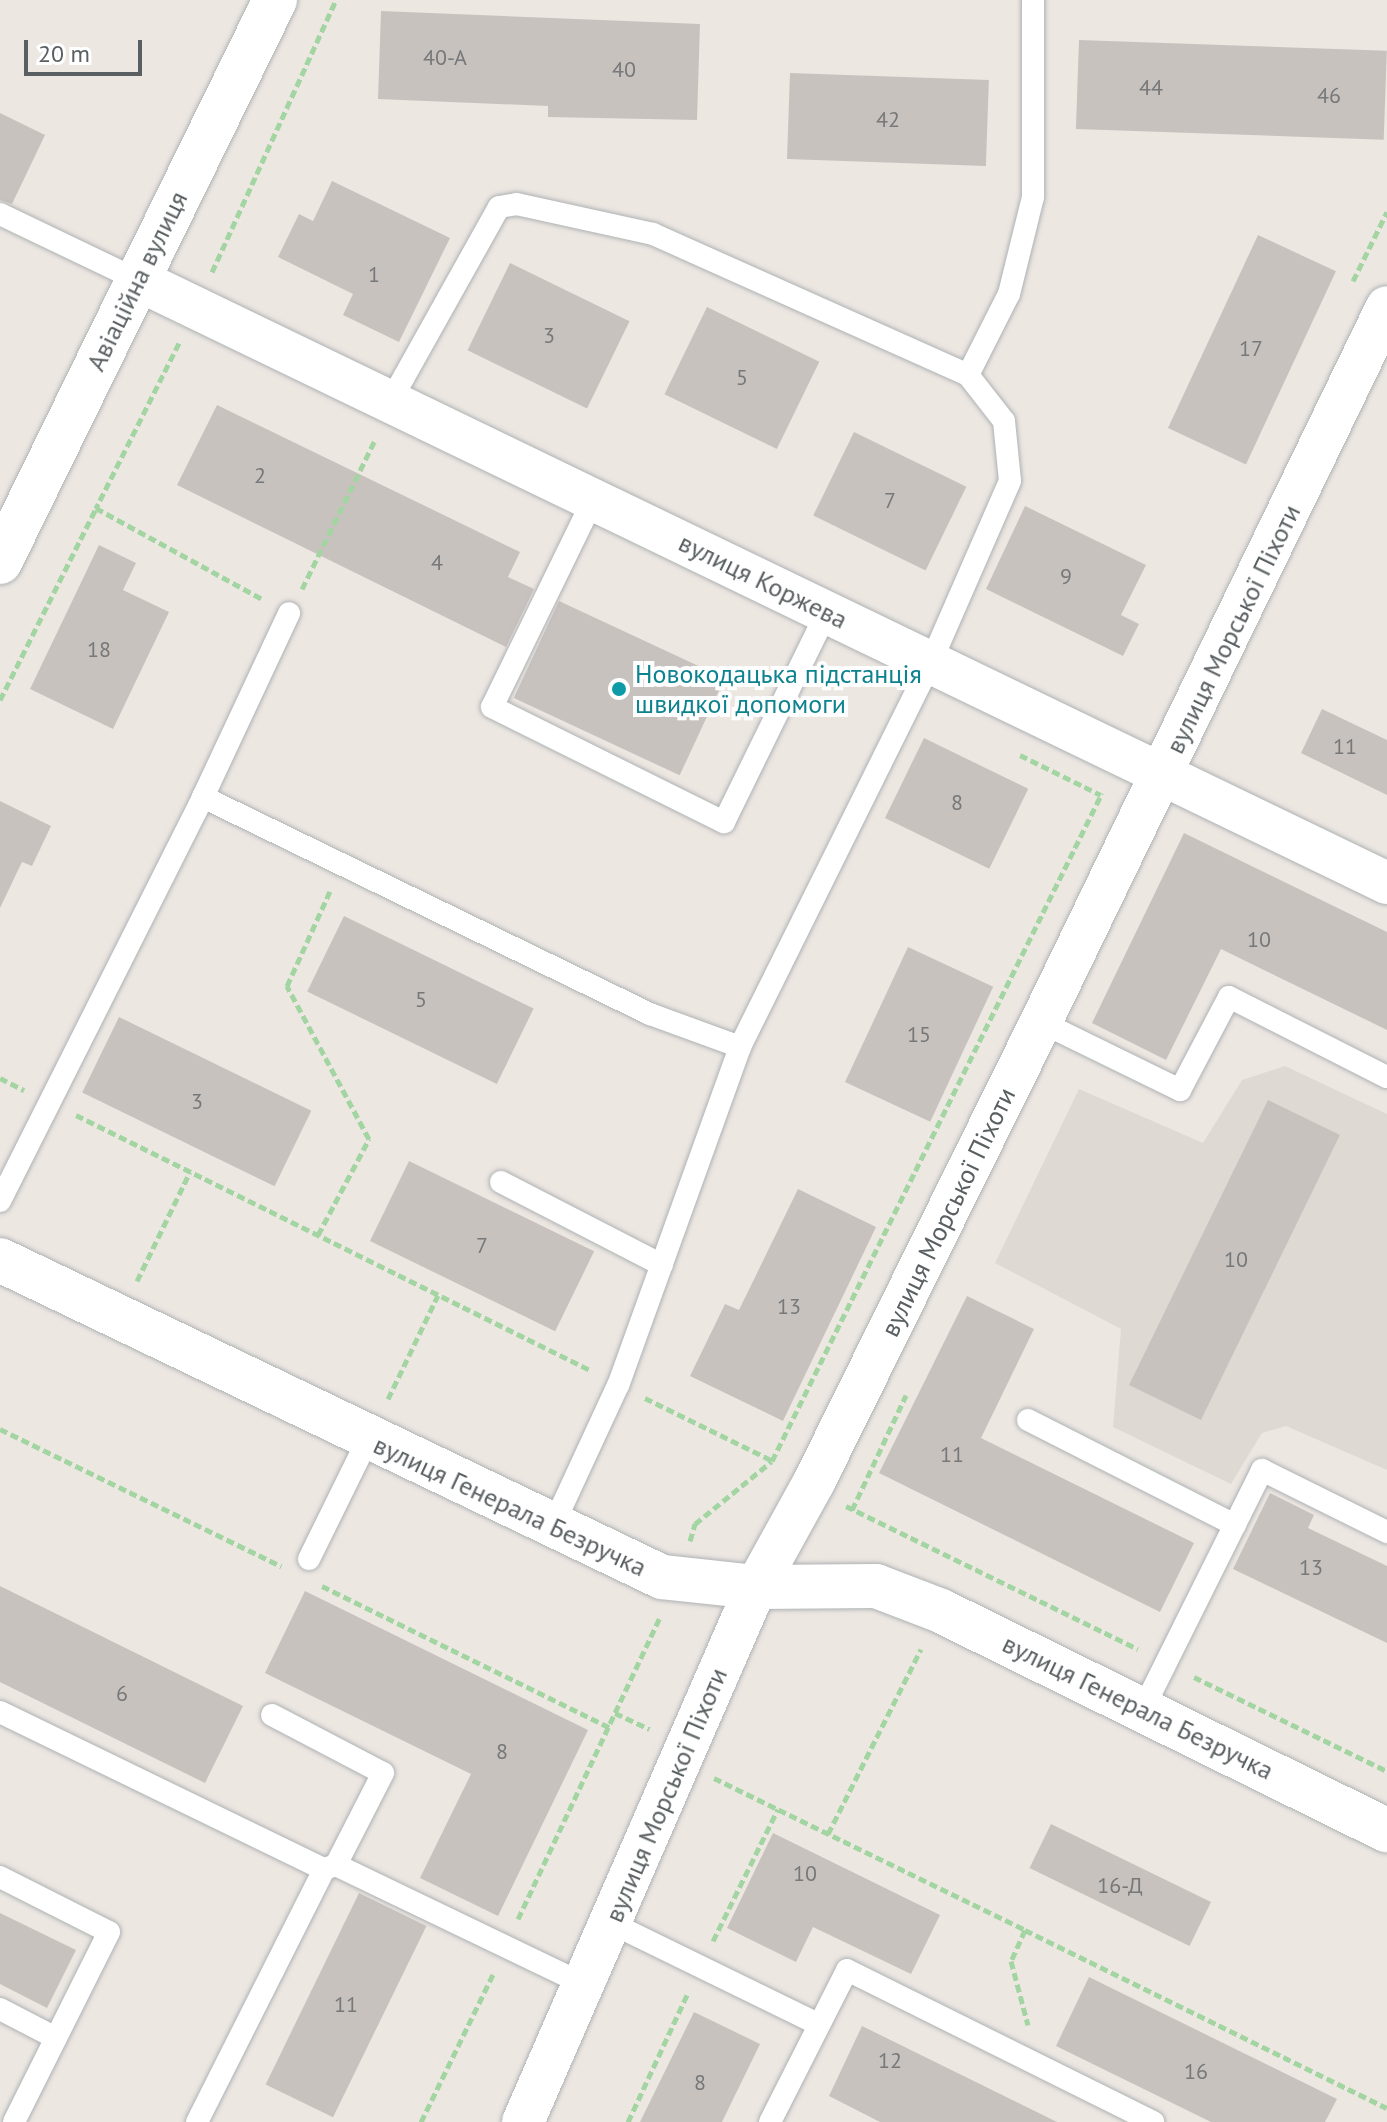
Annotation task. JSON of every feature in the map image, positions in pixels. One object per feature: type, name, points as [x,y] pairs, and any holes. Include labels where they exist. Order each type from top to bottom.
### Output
[{"type":"street","name":"Авіаційна вулиця","points":[[0,562],[275,0]]},
{"type":"street","name":"вулиця Коржева","points":[[138,280],[1387,883]]},
{"type":"street","name":"вулиця Морської Піхоти","points":[[523,2122],[756,1587],[814,1482],[1041,1022],[1387,307]]},
{"type":"street","name":"вулиця Генерала Безручка","points":[[0,1260],[552,1528],[662,1577],[756,1587],[876,1586],[941,1611],[1387,1830]]},
{"type":"lane","points":[[968,375],[1009,294],[1033,197],[1033,0]]},
{"type":"lane","points":[[390,402],[499,207],[517,204],[653,234],[968,375],[1004,421],[1010,481],[931,662],[740,1047],[618,1385],[552,1528]]},
{"type":"lane","points":[[0,214],[138,280]]},
{"type":"lane","points":[[593,500],[492,707],[724,822],[827,612]]},
{"type":"lane","points":[[0,1201],[47,1101],[203,797],[289,613]]},
{"type":"lane","points":[[203,797],[650,1014],[740,1047]]},
{"type":"lane","points":[[1041,1022],[1180,1090],[1229,997],[1387,1077]]},
{"type":"lane","points":[[501,1182],[662,1265]]},
{"type":"lane","points":[[1028,1420],[1235,1525]]},
{"type":"lane","points":[[309,1559],[368,1439]]},
{"type":"lane","points":[[1143,1709],[1262,1470],[1387,1532]]},
{"type":"lane","points":[[0,1712],[585,1985]]},
{"type":"lane","points":[[197,2122],[330,1867],[383,1773],[272,1715]]},
{"type":"lane","points":[[0,1877],[109,1932],[17,2117],[40,2122]]},
{"type":"lane","points":[[611,1923],[816,2023]]},
{"type":"lane","points":[[770,2122],[816,2023],[847,1970],[1153,2122]]},
{"type":"lane","points":[[0,2009],[56,2038]]},
{"type":"path","points":[[1352,283],[1387,212]]},
{"type":"path","points":[[289,613],[364,469],[390,402]]},
{"type":"path","points":[[0,700],[96,508]]},
{"type":"path","points":[[421,2122],[677,1579],[695,1524],[772,1461],[1121,754]]},
{"type":"path","points":[[318,1235],[369,1139],[287,986],[343,863]]},
{"type":"path","points":[[0,1078],[814,1482],[852,1510],[1387,1771]]},
{"type":"path","points":[[119,1318],[190,1172]]},
{"type":"path","points":[[368,1439],[438,1295]]},
{"type":"path","points":[[828,1834],[941,1611]]},
{"type":"path","points":[[680,1761],[1387,2108]]},
{"type":"path","points":[[1025,1930],[1011,1961],[1039,2065]]},
{"type":"shaded area","points":[[1285,1066],[1387,1114],[1387,1470],[1286,1426],[1262,1433],[1231,1484],[1113,1427],[1121,1329],[995,1263],[1079,1089],[1203,1143],[1242,1080]]},
{"type":"building","points":[[381,11],[700,24],[697,120],[548,117],[548,106],[378,99]]},
{"type":"building","points":[[1079,40],[1387,51],[1384,140],[1076,129]]},
{"type":"building","points":[[790,73],[989,80],[986,166],[787,159]]},
{"type":"building","points":[[0,113],[45,135],[12,204],[0,200]]},
{"type":"building","points":[[332,181],[450,238],[399,342],[343,315],[353,294],[278,257],[299,214],[313,221]]},
{"type":"building","points":[[1258,235],[1336,271],[1246,464],[1168,428]]},
{"type":"building","points":[[510,263],[630,321],[587,408],[467,350]]},
{"type":"building","points":[[707,307],[819,362],[777,449],[664,394]]},
{"type":"building","points":[[217,405],[520,552],[508,577],[534,589],[506,647],[177,485]]},
{"type":"building","points":[[854,432],[966,487],[926,570],[813,516]]},
{"type":"building","points":[[1025,506],[1146,565],[1121,615],[1139,624],[1123,656],[986,589]]},
{"type":"building","points":[[99,545],[136,563],[123,590],[169,612],[113,729],[30,689]]},
{"type":"building","name":"Новокодацька підстанція швидкої допомоги","points":[[559,601],[725,678],[680,775],[514,698]]},
{"type":"building","points":[[1322,709],[1387,740],[1387,795],[1301,753]]},
{"type":"building","points":[[924,738],[1028,789],[989,869],[885,818]]},
{"type":"building","points":[[0,801],[51,826],[32,866],[22,862],[0,908]]},
{"type":"building","points":[[1184,833],[1387,932],[1387,1030],[1221,949],[1166,1060],[1092,1023]]},
{"type":"building","points":[[344,916],[534,1008],[497,1084],[307,991]]},
{"type":"building","points":[[908,947],[993,987],[930,1122],[845,1082]]},
{"type":"building","points":[[119,1017],[311,1111],[275,1186],[82,1092]]},
{"type":"building","points":[[1268,1100],[1340,1135],[1201,1420],[1129,1385]]},
{"type":"building","points":[[409,1161],[594,1251],[555,1331],[370,1241]]},
{"type":"building","points":[[798,1189],[876,1227],[783,1421],[690,1376],[725,1304],[739,1310]]},
{"type":"building","points":[[967,1296],[1034,1329],[981,1438],[1194,1543],[1160,1612],[879,1473]]},
{"type":"building","points":[[1270,1493],[1314,1515],[1308,1528],[1387,1566],[1387,1643],[1233,1569]]},
{"type":"building","points":[[0,1586],[243,1706],[205,1783],[0,1682]]},
{"type":"building","points":[[305,1591],[588,1730],[498,1916],[420,1878],[471,1774],[265,1673]]},
{"type":"building","points":[[1051,1824],[1211,1902],[1190,1946],[1030,1868]]},
{"type":"building","points":[[773,1833],[940,1915],[911,1974],[813,1927],[796,1962],[727,1928]]},
{"type":"building","points":[[359,1893],[426,1926],[333,2117],[266,2084]]},
{"type":"building","points":[[0,1913],[76,1950],[47,2008],[0,1984]]},
{"type":"building","points":[[1089,1977],[1337,2099],[1325,2122],[1211,2122],[1056,2046]]},
{"type":"building","points":[[694,2012],[760,2044],[722,2122],[640,2122]]},
{"type":"building","points":[[862,2026],[1057,2122],[880,2122],[829,2096]]},
{"type":"place","name":"Новокодацька підстанція швидкої допомоги","points":[[619,689]]}]
